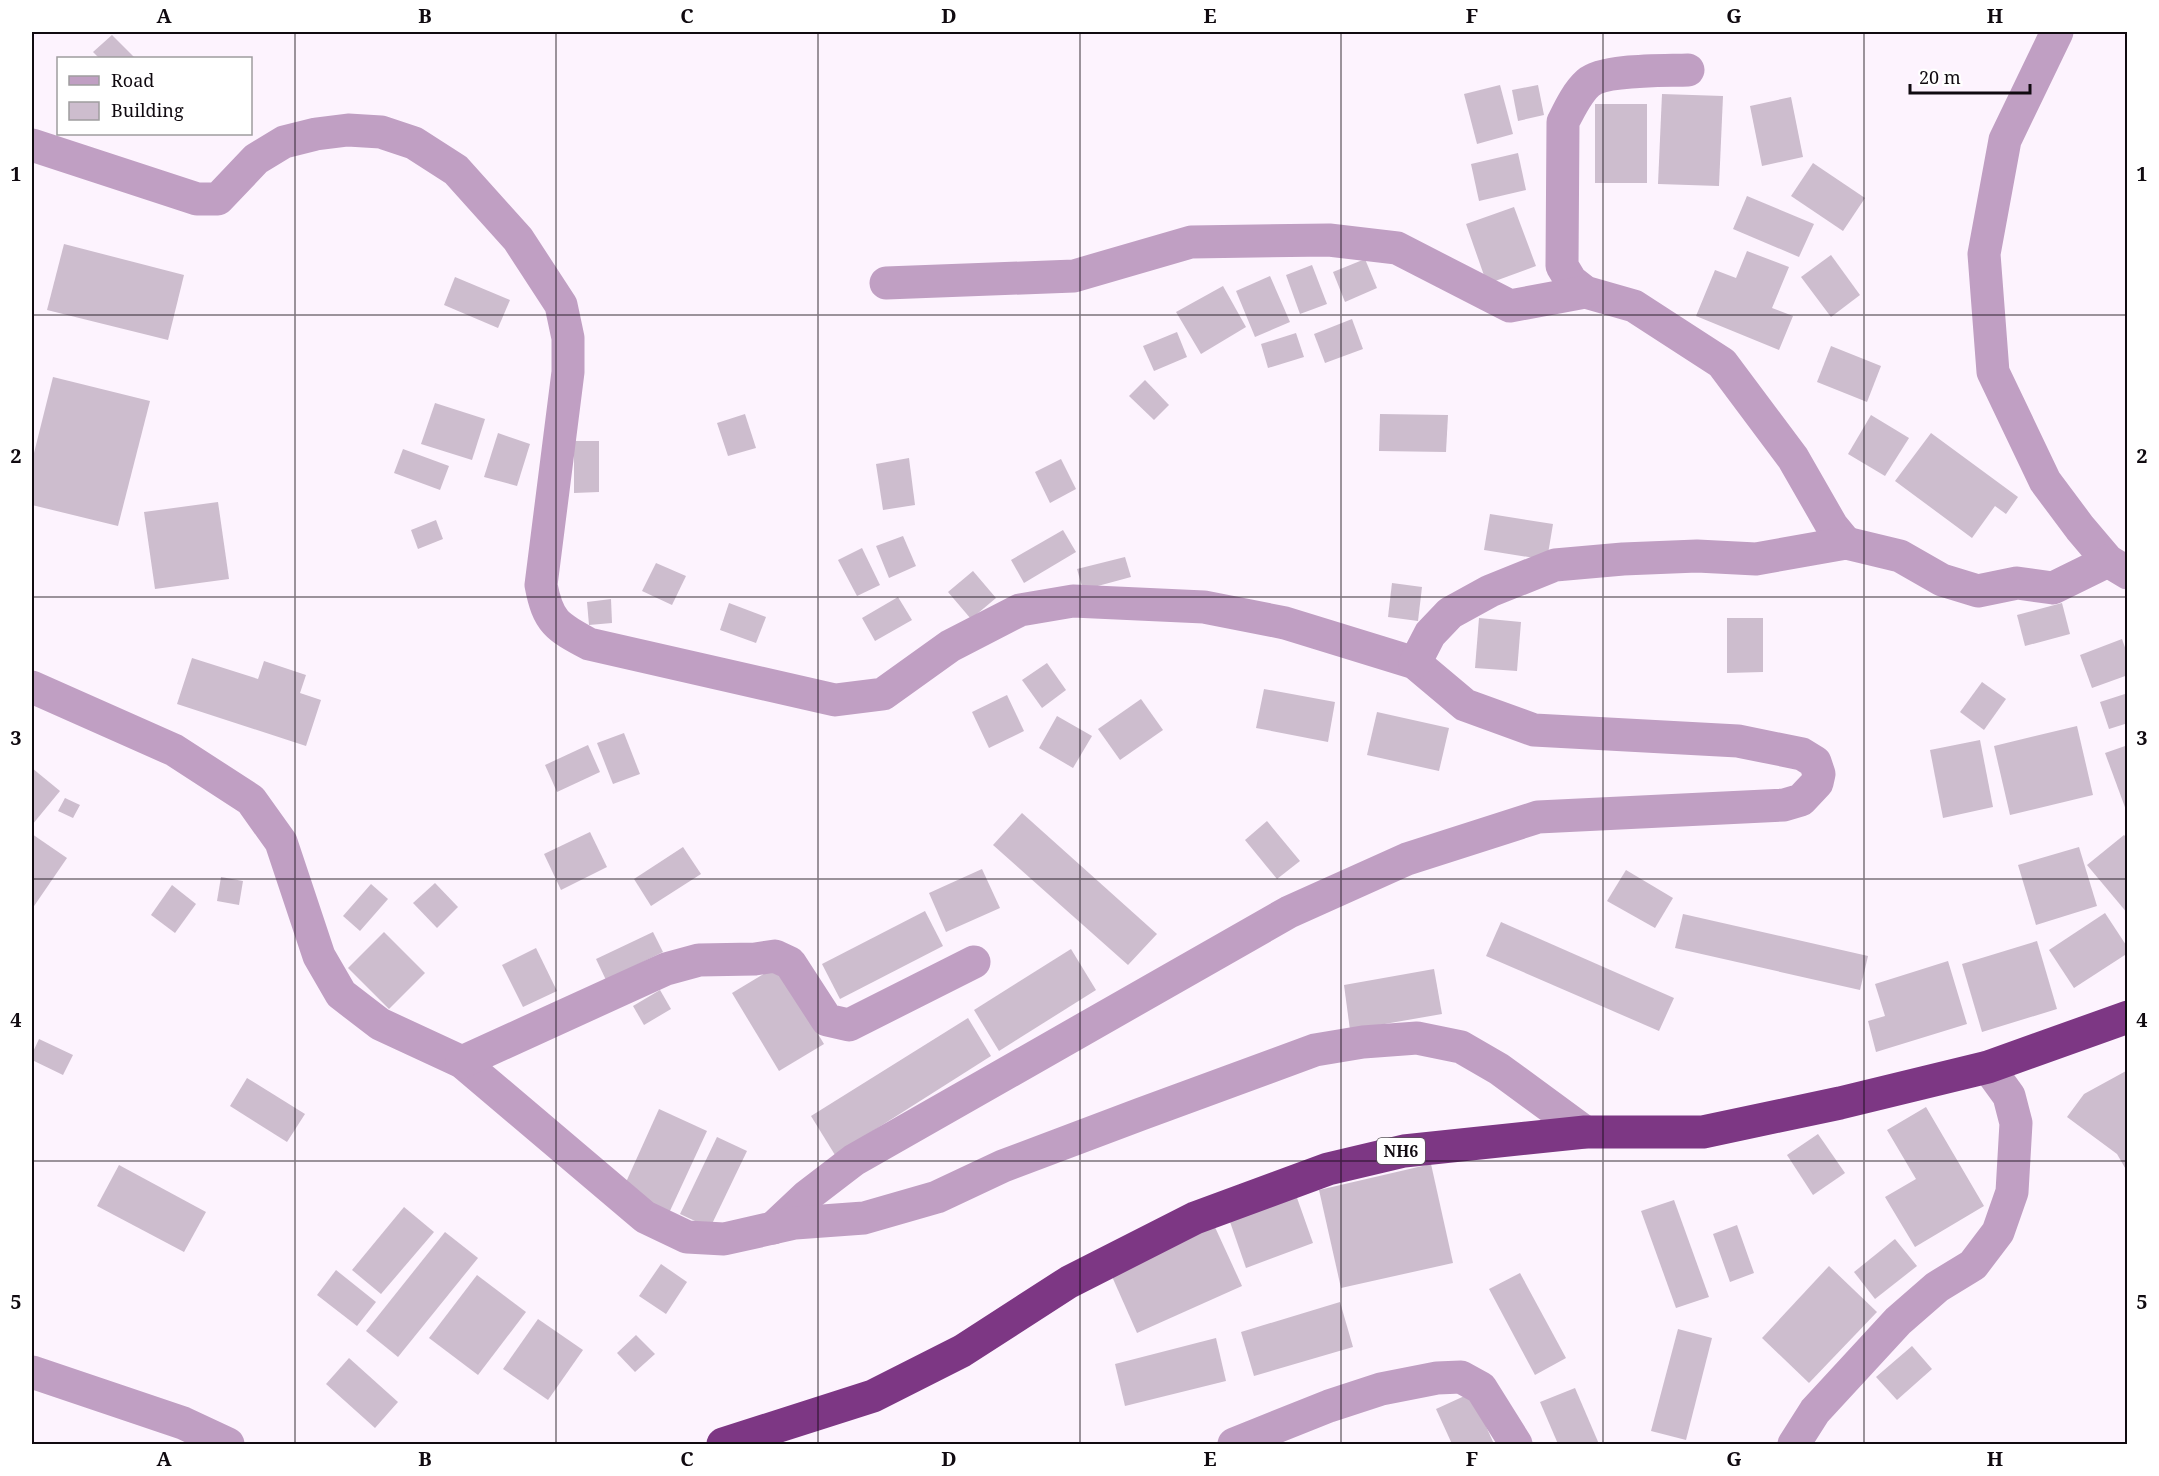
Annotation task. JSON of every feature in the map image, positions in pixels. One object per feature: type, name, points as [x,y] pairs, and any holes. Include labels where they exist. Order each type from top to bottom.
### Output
[{"type":"highway","name":"NH6","points":[[723,1444],[873,1396],[962,1351],[1069,1282],[1184,1223],[1328,1169],[1404,1151],[1585,1132],[1703,1132],[1840,1103],[1988,1066],[2127,1017]]},
{"type":"street","points":[[1414,663],[1430,634],[1450,613],[1490,591],[1555,565],[1697,556],[1756,559],[1846,543],[1900,556],[1942,580],[1978,591],[2017,583],[2053,588],[2118,567],[2080,528],[2045,481],[1994,372],[1984,254],[2005,140],[2057,32]]},
{"type":"street","points":[[1688,70],[1607,74],[1589,82],[1574,101],[1563,122],[1562,266],[1571,281],[1585,292],[1634,306],[1722,363],[1793,458],[1832,526],[1846,543]]},
{"type":"street","points":[[32,145],[197,199],[218,199],[256,159],[284,142],[316,134],[348,130],[381,132],[414,143],[456,170],[518,239],[561,305],[568,338],[568,372],[541,585],[545,608],[561,629],[589,644],[834,700],[883,694],[950,646],[1020,609],[1072,601],[1204,607],[1285,623],[1414,663],[1465,705],[1534,730],[1738,741],[1809,757],[1815,762],[1820,774],[1817,783],[1801,800],[1784,805],[1538,817],[1407,859],[1289,912],[854,1160],[807,1196],[773,1228]]},
{"type":"street","points":[[886,284],[1074,276],[1191,242],[1329,240],[1397,248],[1510,306],[1585,292]]},
{"type":"street","points":[[32,687],[174,750],[251,800],[281,842],[319,956],[341,994],[380,1024],[462,1062],[645,1216],[687,1237],[724,1239],[795,1223],[864,1218],[937,1197],[1003,1166],[1315,1050],[1364,1042],[1417,1038],[1461,1047],[1499,1069],[1585,1132]]},
{"type":"street","points":[[462,1062],[666,969],[699,960],[755,959],[775,956],[789,963],[827,1020],[849,1025],[974,962]]},
{"type":"street","points":[[1794,1444],[1815,1411],[1898,1321],[1937,1287],[1973,1265],[1998,1232],[2012,1192],[2016,1123],[2009,1096],[1988,1066]]},
{"type":"street","points":[[32,1372],[183,1423],[228,1444]]},
{"type":"street","points":[[1234,1444],[1329,1406],[1381,1389],[1437,1378],[1461,1377],[1480,1388],[1516,1444]]},
{"type":"building","points":[[112,35],[134,57],[98,57],[93,52]]},
{"type":"building","points":[[1500,85],[1513,134],[1477,144],[1464,94]]},
{"type":"building","points":[[1538,85],[1544,115],[1518,121],[1512,90]]},
{"type":"building","points":[[1662,94],[1723,96],[1719,186],[1658,184]]},
{"type":"building","points":[[1791,97],[1803,157],[1762,166],[1750,106]]},
{"type":"building","points":[[1595,104],[1647,104],[1647,183],[1595,183]]},
{"type":"building","points":[[1518,153],[1526,190],[1479,201],[1471,164]]},
{"type":"building","points":[[1813,163],[1865,198],[1843,231],[1791,196]]},
{"type":"building","points":[[1747,196],[1814,224],[1799,257],[1733,229]]},
{"type":"building","points":[[1514,207],[1536,266],[1487,284],[1466,224]]},
{"type":"building","points":[[64,244],[184,275],[168,340],[47,310]]},
{"type":"building","points":[[1747,251],[1789,267],[1772,308],[1793,316],[1779,350],[1696,316],[1715,270],[1736,278]]},
{"type":"building","points":[[1831,255],[1860,295],[1831,317],[1801,277]]},
{"type":"building","points":[[1365,259],[1377,288],[1345,302],[1333,272]]},
{"type":"building","points":[[1312,265],[1327,304],[1300,314],[1286,275]]},
{"type":"building","points":[[1270,276],[1290,322],[1255,337],[1236,291]]},
{"type":"building","points":[[455,277],[510,300],[498,328],[444,305]]},
{"type":"building","points":[[1223,286],[1246,327],[1201,354],[1176,312]]},
{"type":"building","points":[[1352,319],[1363,349],[1325,363],[1314,334]]},
{"type":"building","points":[[1177,332],[1187,357],[1154,371],[1143,346]]},
{"type":"building","points":[[1296,333],[1304,357],[1268,368],[1261,344]]},
{"type":"building","points":[[1831,346],[1881,366],[1867,402],[1817,382]]},
{"type":"building","points":[[53,377],[150,401],[118,526],[32,505],[32,461]]},
{"type":"building","points":[[1145,380],[1169,405],[1154,420],[1129,396]]},
{"type":"building","points":[[435,403],[485,419],[472,460],[421,444]]},
{"type":"building","points":[[745,414],[756,448],[728,456],[717,423]]},
{"type":"building","points":[[1380,414],[1448,415],[1446,452],[1379,451]]},
{"type":"building","points":[[1871,415],[1909,438],[1885,476],[1848,454]]},
{"type":"building","points":[[498,433],[530,444],[517,486],[484,477]]},
{"type":"building","points":[[1931,433],[2018,497],[2006,514],[1995,506],[1972,538],[1895,481]]},
{"type":"building","points":[[574,441],[599,441],[599,492],[574,493]]},
{"type":"building","points":[[403,449],[449,466],[440,490],[394,473]]},
{"type":"building","points":[[909,458],[915,505],[883,510],[876,464]]},
{"type":"building","points":[[1061,459],[1076,489],[1050,503],[1035,472]]},
{"type":"building","points":[[218,502],[229,579],[155,589],[144,512]]},
{"type":"building","points":[[1490,514],[1553,524],[1547,560],[1484,550]]},
{"type":"building","points":[[436,520],[443,539],[418,549],[411,530]]},
{"type":"building","points":[[1063,530],[1076,552],[1024,583],[1011,560]]},
{"type":"building","points":[[903,536],[916,566],[889,578],[876,546]]},
{"type":"building","points":[[862,548],[880,585],[857,596],[838,560]]},
{"type":"building","points":[[1125,557],[1131,577],[1083,590],[1077,569]]},
{"type":"building","points":[[656,563],[686,576],[672,605],[642,591]]},
{"type":"building","points":[[973,571],[996,598],[971,619],[948,592]]},
{"type":"building","points":[[1392,583],[1422,587],[1418,621],[1388,617]]},
{"type":"building","points":[[898,597],[912,620],[875,641],[862,618]]},
{"type":"building","points":[[611,599],[612,623],[589,625],[587,602]]},
{"type":"building","points":[[729,603],[766,617],[756,643],[720,630]]},
{"type":"building","points":[[2062,603],[2070,634],[2025,646],[2017,615]]},
{"type":"building","points":[[1479,618],[1521,622],[1517,671],[1475,668]]},
{"type":"building","points":[[1727,618],[1763,618],[1763,672],[1727,673]]},
{"type":"building","points":[[2122,639],[2128,656],[2128,675],[2092,688],[2080,655]]},
{"type":"building","points":[[192,658],[258,679],[264,661],[306,675],[300,693],[321,700],[306,746],[177,704]]},
{"type":"building","points":[[1047,663],[1066,690],[1042,708],[1022,680]]},
{"type":"building","points":[[1982,682],[2006,699],[1984,730],[1960,712]]},
{"type":"building","points":[[1264,689],[1335,702],[1328,742],[1256,728]]},
{"type":"building","points":[[2128,693],[2128,723],[2109,729],[2100,702]]},
{"type":"building","points":[[1007,695],[1024,731],[989,748],[972,712]]},
{"type":"building","points":[[1141,699],[1163,730],[1120,760],[1098,729]]},
{"type":"building","points":[[1377,712],[1449,728],[1439,771],[1367,755]]},
{"type":"building","points":[[1057,716],[1092,736],[1073,768],[1039,748]]},
{"type":"building","points":[[2077,726],[2093,795],[2010,815],[1994,746]]},
{"type":"building","points":[[624,733],[640,774],[613,784],[597,743]]},
{"type":"building","points":[[1980,740],[1993,807],[1943,818],[1930,750]]},
{"type":"building","points":[[588,745],[600,772],[557,792],[545,765]]},
{"type":"building","points":[[2128,745],[2128,810],[2126,810],[2105,753]]},
{"type":"building","points":[[32,768],[60,791],[32,825]]},
{"type":"building","points":[[65,798],[80,805],[73,818],[58,811]]},
{"type":"building","points":[[1022,813],[1157,934],[1128,965],[993,845]]},
{"type":"building","points":[[1267,821],[1300,861],[1277,879],[1245,840]]},
{"type":"building","points":[[590,832],[607,867],[561,890],[544,854]]},
{"type":"building","points":[[32,834],[67,858],[32,909]]},
{"type":"building","points":[[2124,835],[2128,839],[2128,914],[2087,865]]},
{"type":"building","points":[[683,847],[701,874],[651,906],[634,879]]},
{"type":"building","points":[[2079,847],[2097,906],[2036,925],[2018,865]]},
{"type":"building","points":[[982,869],[1000,908],[946,932],[929,893]]},
{"type":"building","points":[[1626,870],[1673,898],[1655,928],[1607,901]]},
{"type":"building","points":[[221,877],[243,881],[239,905],[217,901]]},
{"type":"building","points":[[435,883],[458,907],[437,928],[413,903]]},
{"type":"building","points":[[371,884],[388,899],[360,931],[343,916]]},
{"type":"building","points":[[172,885],[196,904],[175,933],[151,915]]},
{"type":"building","points":[[925,911],[943,946],[840,999],[822,964]]},
{"type":"building","points":[[2105,913],[2128,948],[2128,953],[2074,988],[2049,950]]},
{"type":"building","points":[[1683,914],[1868,956],[1860,990],[1675,948]]},
{"type":"building","points":[[1501,922],[1674,998],[1659,1031],[1486,956]]},
{"type":"building","points":[[384,932],[425,973],[389,1009],[348,968]]},
{"type":"building","points":[[653,932],[663,952],[606,980],[596,959]]},
{"type":"building","points":[[2037,941],[2057,1009],[1982,1032],[1962,964]]},
{"type":"building","points":[[536,948],[557,991],[523,1007],[502,965]]},
{"type":"building","points":[[1071,949],[1096,990],[999,1051],[974,1010]]},
{"type":"building","points":[[1948,961],[1967,1024],[1876,1052],[1868,1021],[1885,1016],[1875,984]]},
{"type":"building","points":[[777,966],[824,1044],[779,1071],[732,993]]},
{"type":"building","points":[[1434,969],[1442,1014],[1350,1030],[1344,985]]},
{"type":"building","points":[[660,990],[671,1009],[644,1025],[633,1006]]},
{"type":"building","points":[[968,1018],[991,1056],[835,1155],[811,1116]]},
{"type":"building","points":[[39,1039],[73,1055],[63,1075],[32,1060],[32,1054]]},
{"type":"building","points":[[2126,1071],[2128,1074],[2128,1173],[2117,1154],[2067,1117],[2084,1094]]},
{"type":"building","points":[[247,1078],[305,1114],[287,1142],[230,1106]]},
{"type":"building","points":[[1926,1107],[1984,1206],[1915,1247],[1885,1197],[1916,1179],[1887,1130]]},
{"type":"building","points":[[659,1109],[707,1131],[669,1213],[622,1191]]},
{"type":"building","points":[[1818,1134],[1845,1173],[1813,1195],[1787,1155]]},
{"type":"building","points":[[717,1137],[747,1151],[710,1228],[680,1214]]},
{"type":"building","points":[[1431,1164],[1453,1263],[1341,1288],[1319,1190]]},
{"type":"building","points":[[119,1165],[206,1212],[184,1252],[97,1206]]},
{"type":"building","points":[[1296,1195],[1313,1243],[1246,1268],[1229,1219]]},
{"type":"building","points":[[1674,1200],[1709,1297],[1676,1308],[1641,1211]]},
{"type":"building","points":[[404,1207],[434,1232],[381,1294],[352,1270]]},
{"type":"building","points":[[1214,1225],[1242,1286],[1137,1333],[1110,1272]]},
{"type":"building","points":[[1737,1225],[1754,1273],[1730,1282],[1713,1234]]},
{"type":"building","points":[[445,1232],[478,1258],[398,1357],[366,1331]]},
{"type":"building","points":[[1895,1239],[1917,1266],[1875,1299],[1854,1272]]},
{"type":"building","points":[[661,1264],[687,1282],[666,1314],[639,1296]]},
{"type":"building","points":[[1829,1266],[1877,1312],[1809,1383],[1762,1338]]},
{"type":"building","points":[[336,1270],[376,1302],[357,1326],[317,1295]]},
{"type":"building","points":[[1520,1273],[1566,1358],[1535,1375],[1489,1289]]},
{"type":"building","points":[[477,1275],[526,1312],[478,1375],[429,1338]]},
{"type":"building","points":[[1340,1302],[1353,1347],[1254,1376],[1241,1332]]},
{"type":"building","points":[[538,1319],[583,1350],[548,1400],[503,1369]]},
{"type":"building","points":[[1678,1329],[1712,1338],[1686,1440],[1651,1431]]},
{"type":"building","points":[[636,1335],[655,1354],[635,1372],[617,1353]]},
{"type":"building","points":[[1216,1338],[1226,1381],[1125,1406],[1115,1364]]},
{"type":"building","points":[[1912,1346],[1932,1369],[1897,1400],[1876,1377]]},
{"type":"building","points":[[349,1358],[398,1402],[375,1428],[326,1384]]},
{"type":"building","points":[[1575,1388],[1599,1444],[1558,1444],[1540,1402]]},
{"type":"building","points":[[1471,1393],[1494,1444],[1452,1444],[1436,1409]]}]
